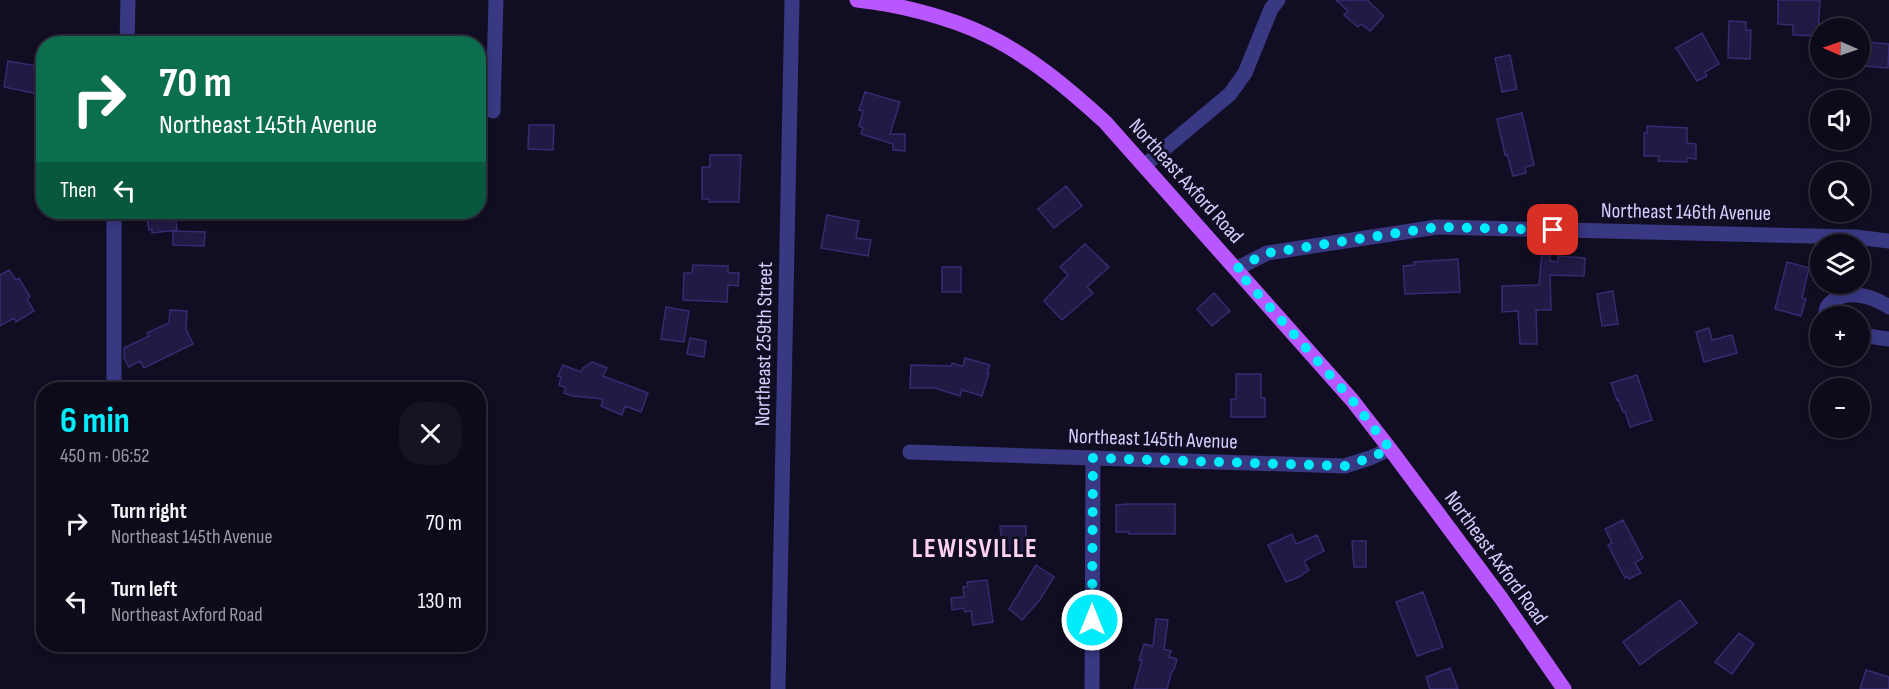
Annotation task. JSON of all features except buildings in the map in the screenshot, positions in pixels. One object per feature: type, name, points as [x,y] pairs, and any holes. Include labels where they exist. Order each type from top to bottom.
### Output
[{"type":"main road","name":"Northeast Axford Road","points":[[857,0],[923,12],[986,35],[1038,67],[1072,92],[1105,122],[1352,400],[1501,598],[1564,689]]},
{"type":"street","points":[[127,36],[128,0]]},
{"type":"street","points":[[493,111],[496,0]]},
{"type":"street","name":"Northeast 259th Street","points":[[778,689],[792,0]]},
{"type":"street","points":[[1145,165],[1230,94],[1245,73],[1273,3]]},
{"type":"street","points":[[114,219],[114,382]]},
{"type":"street","name":"Northeast 146th Avenue","points":[[1236,269],[1267,253],[1437,227],[1855,237],[1889,241]]},
{"type":"street","points":[[1828,306],[1839,296],[1848,294],[1880,301],[1889,307]]},
{"type":"street","points":[[1870,336],[1889,339]]},
{"type":"street","name":"Northeast 145th Avenue","points":[[910,452],[1345,466],[1390,449]]},
{"type":"street","points":[[1092,689],[1093,458]]},
{"type":"district","name":"LEWISVILLE","points":[[975,549]]},
{"type":"route","points":[[1092,620],[1093,458],[1345,466],[1390,449],[1352,400],[1236,269],[1267,253],[1437,227],[1553,230]]}]
